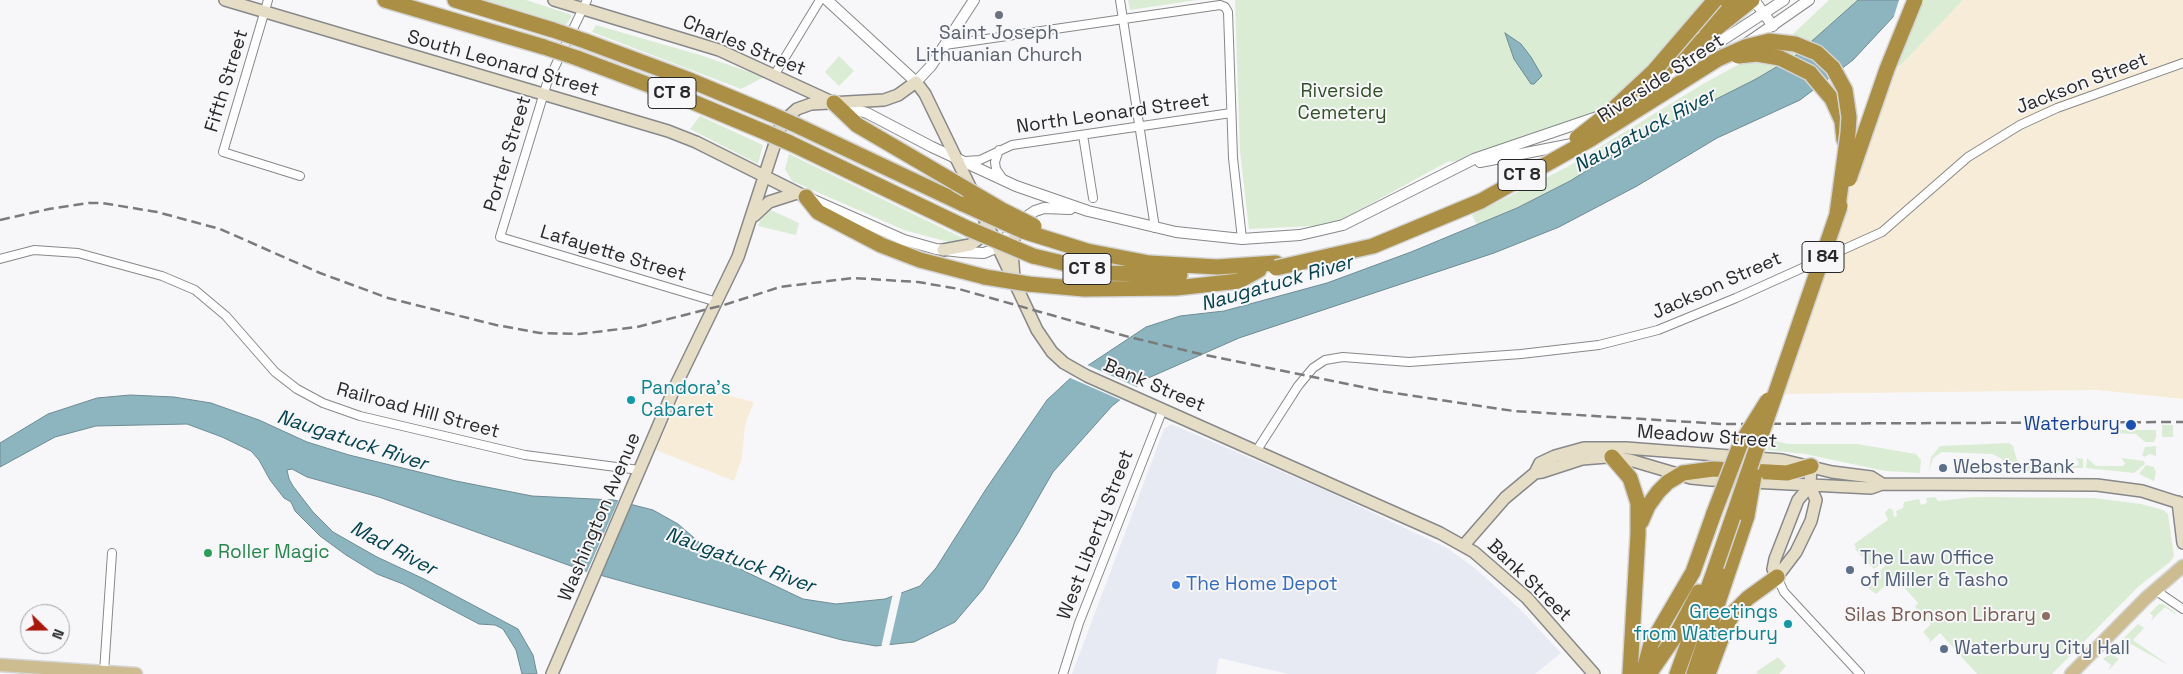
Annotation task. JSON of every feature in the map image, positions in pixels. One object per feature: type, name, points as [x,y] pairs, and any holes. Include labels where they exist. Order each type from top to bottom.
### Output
[{"type":"highway","name":"CT 8","points":[[385,0],[544,47],[681,97],[767,132],[969,228],[1033,256],[1105,272],[1142,275],[1259,270],[1324,258],[1373,246],[1481,200],[1567,154],[1657,76],[1732,0]]},
{"type":"highway","name":"CT 8","points":[[456,0],[553,30],[679,76],[798,126],[963,204],[1026,229],[1108,256],[1149,263],[1191,267],[1276,264],[1366,245],[1424,224],[1513,181],[1610,113],[1654,71],[1716,0]]},
{"type":"highway","points":[[1657,76],[1753,0]]},
{"type":"highway","name":"I 84","points":[[1672,674],[1716,566],[1909,0]]},
{"type":"highway","points":[[1887,69],[1915,0]]},
{"type":"highway","points":[[1567,154],[1732,52],[1769,41],[1795,44],[1817,53],[1826,60],[1833,68],[1845,90],[1849,110],[1848,133],[1837,214]]},
{"type":"highway","points":[[1424,224],[1486,200],[1543,172],[1719,63],[1744,55],[1757,54],[1780,58],[1800,67],[1819,81],[1832,99],[1842,121],[1844,134],[1837,214]]},
{"type":"highway","points":[[834,103],[857,125],[956,183],[1026,229]]},
{"type":"highway","points":[[801,195],[818,212],[881,245],[920,260],[1022,286],[1084,289],[1176,288],[1239,281],[1259,270]]},
{"type":"highway","name":"I 84","points":[[1741,515],[1758,445],[1837,214]]},
{"type":"highway","points":[[1644,674],[1651,644],[1689,579],[1740,444],[1755,418],[1779,386]]},
{"type":"highway","points":[[1612,457],[1628,475],[1635,488],[1639,511],[1630,674]]},
{"type":"highway","points":[[1638,534],[1642,518],[1652,500],[1665,484],[1679,475],[1701,469],[1787,473],[1811,466]]},
{"type":"highway","points":[[1677,674],[1741,515]]},
{"type":"highway","points":[[1694,674],[1741,515]]},
{"type":"highway","points":[[1649,674],[1676,635],[1702,586],[1716,566]]},
{"type":"highway","points":[[1708,674],[1730,617],[1744,601],[1777,578]]},
{"type":"main road","name":"South Leonard Street","points":[[225,0],[682,136],[801,195]]},
{"type":"main road","name":"Charles Street","points":[[554,0],[585,4],[700,44],[775,74],[834,103]]},
{"type":"main road","name":"Washington Avenue","points":[[552,674],[675,387],[738,257],[766,177],[780,128],[787,118],[806,105],[883,101],[898,95],[916,82]]},
{"type":"main road","name":"Bank Street","points":[[916,82],[925,94],[961,160],[997,248],[1022,286],[1046,345],[1058,358],[1076,370],[1464,545],[1482,557],[1517,588],[1594,674]]},
{"type":"main road","points":[[750,222],[758,210],[769,202],[801,195]]},
{"type":"main road","points":[[943,250],[962,248],[977,240],[982,234],[984,217]]},
{"type":"main road","points":[[1022,286],[1012,251],[1026,229]]},
{"type":"main road","name":"Meadow Street","points":[[1464,545],[1511,491],[1535,472],[1540,464],[1555,456],[1596,447],[1773,459],[1872,477],[1882,484]]},
{"type":"main road","name":"Meadow Street","points":[[1535,472],[1542,472],[1582,459],[1612,457],[1679,475],[1702,479],[1871,488],[1882,484],[2097,485],[2142,491],[2180,503]]},
{"type":"main road","points":[[1810,486],[1800,497],[1775,559],[1773,569],[1777,578],[1796,552],[1809,527],[1816,500],[1810,486],[1811,466]]},
{"type":"main road","points":[[2180,503],[2183,543]]},
{"type":"main road","points":[[2071,674],[2155,590],[2183,566]]},
{"type":"main road","points":[[0,665],[136,674]]},
{"type":"street","name":"Fifth Street","points":[[268,0],[223,152],[300,176]]},
{"type":"street","points":[[775,74],[820,0]]},
{"type":"street","name":"Bank Street","points":[[827,0],[916,82]]},
{"type":"street","points":[[916,82],[926,72],[974,0]]},
{"type":"street","points":[[1120,0],[1155,228]]},
{"type":"street","points":[[1753,0],[1773,26]]},
{"type":"street","name":"Riverside Street","points":[[834,103],[867,113],[1005,181],[1088,211],[1155,228],[1196,235],[1242,239],[1300,235],[1343,225],[1485,154],[1589,120],[1620,107],[1784,0]]},
{"type":"street","name":"Riverside Street","points":[[1460,165],[1606,138],[1809,0]]},
{"type":"street","name":"Porter Street","points":[[500,237],[543,94],[585,4]]},
{"type":"street","points":[[945,45],[1220,5],[1225,6],[1228,12],[1233,158],[1242,239]]},
{"type":"street","name":"Jackson Street","points":[[1257,450],[1298,386],[1313,368],[1325,360],[1343,357],[1409,362],[1520,354],[1590,347],[1648,333],[1736,298],[1882,232],[1968,157],[2026,121],[2183,64]]},
{"type":"street","name":"North Leonard Street","points":[[961,160],[980,160],[1012,145],[1231,113]]},
{"type":"street","points":[[1083,135],[1093,198]]},
{"type":"street","name":"North Leonard Street","points":[[999,150],[995,162],[996,169],[1005,181]]},
{"type":"street","points":[[801,195],[892,236],[943,250],[984,253],[997,248]]},
{"type":"street","name":"Riverside Street","points":[[997,248],[1026,229],[1027,216],[1044,208],[1088,211]]},
{"type":"street","name":"Lafayette Street","points":[[500,237],[717,302]]},
{"type":"street","name":"Railroad Hill Street","points":[[0,259],[34,250],[78,253],[162,276],[195,290],[226,316],[275,372],[297,389],[323,403],[360,416],[525,455],[639,470]]},
{"type":"street","name":"West Liberty Street","points":[[1063,674],[1079,623],[1163,409]]},
{"type":"street","points":[[104,672],[112,553]]},
{"type":"street","points":[[1777,578],[1784,592],[1860,674]]},
{"type":"street","points":[[2155,590],[2183,609]]},
{"type":"shaded area","points":[[1963,0],[2183,0],[2183,399],[2098,390],[1780,394],[1887,80]]},
{"type":"shaded area","points":[[685,385],[754,402],[745,425],[742,457],[734,481],[656,450]]},
{"type":"shaded area","points":[[1171,424],[1327,491],[1447,548],[1476,569],[1522,611],[1561,653],[1535,674],[1288,674],[1219,658],[1216,674],[1072,674],[1164,429]]},
{"type":"green space","points":[[486,0],[526,0],[572,15],[566,25]]},
{"type":"green space","points":[[1128,0],[1197,0],[1130,10]]},
{"type":"green space","name":"Riverside Cemetery","points":[[1235,0],[1712,0],[1701,19],[1594,122],[1474,159],[1447,162],[1343,219],[1314,226],[1249,229],[1240,151]]},
{"type":"green space","points":[[1829,0],[1858,0],[1795,56],[1570,181],[1517,208],[1477,225],[1472,215],[1567,167],[1703,84],[1792,35]]},
{"type":"green space","points":[[1916,0],[1963,0],[1902,64],[1881,80]]},
{"type":"green space","points":[[596,25],[700,55],[764,77],[741,89],[592,32]]},
{"type":"green space","points":[[839,56],[854,71],[839,86],[825,72]]},
{"type":"green space","points":[[700,116],[763,145],[758,164],[690,129]]},
{"type":"green space","points":[[789,154],[965,239],[952,243],[904,230],[792,181],[785,169]]},
{"type":"green space","points":[[771,210],[799,223],[796,235],[758,226],[761,219]]},
{"type":"green space","points":[[2162,425],[2173,425],[2173,437],[2162,437]]},
{"type":"green space","points":[[2112,430],[2156,430],[2156,437],[2154,442],[2145,442],[2136,434],[2112,433]]},
{"type":"green space","points":[[1771,440],[1788,444],[1857,444],[1916,454],[1921,460],[1920,473],[1885,471],[1805,454],[1767,450]]},
{"type":"green space","points":[[2009,443],[2013,446],[2017,460],[2025,465],[2077,466],[2079,463],[2076,458],[2083,459],[2083,468],[2074,468],[2070,471],[2006,472],[2002,459],[1992,454],[1942,452],[1933,458],[1929,472],[1931,457],[1940,446]]},
{"type":"green space","points":[[2156,446],[2156,456],[2149,454],[2145,457],[2142,455],[2145,447]]},
{"type":"green space","points":[[2087,458],[2096,466],[2123,466],[2125,463],[2121,458],[2144,461],[2145,464],[2134,473],[2086,468]]},
{"type":"green space","points":[[1962,463],[1991,464],[1997,471],[1954,474],[1955,467]]},
{"type":"green space","points":[[2146,465],[2154,467],[2156,472],[2154,481],[2139,474]]},
{"type":"green space","points":[[1935,497],[1938,501],[1975,497],[2094,498],[2141,504],[2163,510],[2168,514],[2174,556],[2170,562],[2139,586],[2052,674],[1977,674],[1940,633],[1929,643],[1930,640],[1923,632],[1931,624],[1915,607],[1918,603],[1895,577],[1876,594],[1864,585],[1885,566],[1882,563],[1874,569],[1855,549],[1854,544],[1888,520],[1885,513],[1889,508],[1893,510],[1894,517],[1897,516],[1896,511],[1903,508],[1904,502],[1919,499],[1921,505],[1927,503],[1926,498]]},
{"type":"green space","points":[[2159,604],[2163,604],[2176,613],[2165,607],[2151,621],[2153,616],[2150,613]]},
{"type":"green space","points":[[2138,624],[2144,628],[2133,640],[2170,666],[2131,644],[2127,649],[2118,644]]},
{"type":"green space","points":[[2110,653],[2119,659],[2108,671],[2111,665],[2103,659]]},
{"type":"green space","points":[[1778,657],[1786,666],[1779,674],[1758,674],[1756,672]]},
{"type":"water","points":[[1858,0],[1918,0],[1894,16],[1853,60],[1800,100],[1717,138],[1637,186],[1559,227],[1494,253],[1239,338],[1146,379],[1112,406],[1053,472],[983,589],[955,622],[914,642],[876,646],[842,640],[639,586],[582,570],[379,497],[307,477],[292,469],[287,470],[293,486],[313,512],[333,532],[377,557],[424,579],[518,629],[533,655],[537,674],[522,674],[516,650],[503,629],[495,625],[479,624],[403,584],[377,574],[346,555],[320,536],[295,511],[291,502],[284,498],[251,451],[222,437],[187,424],[96,426],[55,437],[0,467],[0,443],[48,414],[97,398],[130,395],[174,397],[211,403],[259,420],[307,442],[349,455],[456,481],[532,496],[614,500],[653,510],[678,524],[707,549],[744,571],[803,599],[836,604],[885,599],[920,586],[936,568],[986,489],[1047,400],[1075,374],[1146,327],[1180,316],[1224,311],[1327,283],[1411,252],[1517,208],[1570,181],[1641,137],[1756,79],[1795,56]]},
{"type":"water","points":[[1505,33],[1521,44],[1542,76],[1534,84],[1531,84],[1514,59]]},
{"type":"pier","points":[[1899,0],[1920,0],[1891,23],[1894,16]]},
{"type":"pier","points":[[1085,364],[1139,388],[1123,401],[1068,377]]},
{"type":"pier","points":[[619,499],[632,502],[600,578],[586,574]]},
{"type":"pier","points":[[902,590],[889,647],[881,648],[893,593]]},
{"type":"railway","points":[[0,220],[49,209],[89,203],[102,203],[157,212],[220,229],[320,273],[388,298],[496,325],[540,333],[579,334],[637,327],[724,305],[780,287],[853,278],[918,282],[959,289],[1129,337],[1205,355],[1387,392],[1514,411],[1723,424],[2183,422]]},
{"type":"place","name":"Saint Joseph Lithuanian Church","points":[[999,15]]},
{"type":"place","name":"Pandora's Cabaret","points":[[631,400]]},
{"type":"place","name":"Waterbury","points":[[2131,425]]},
{"type":"place","name":"WebsterBank","points":[[1943,468]]},
{"type":"place","name":"Roller Magic","points":[[208,553]]},
{"type":"place","name":"The Law Office of Miller & Tasho","points":[[1850,570]]},
{"type":"place","name":"The Home Depot","points":[[1176,585]]},
{"type":"place","name":"Silas Bronson Library","points":[[2046,616]]},
{"type":"place","name":"Greetings from Waterbury","points":[[1788,624]]},
{"type":"place","name":"Waterbury City Hall","points":[[1944,649]]},
{"type":"water label","name":"Naugatuck River","points":[[1645,131]]},
{"type":"water label","name":"Naugatuck River","points":[[1277,284]]},
{"type":"water label","name":"Naugatuck River","points":[[352,441]]},
{"type":"water label","name":"Mad River","points":[[393,549]]},
{"type":"water label","name":"Naugatuck River","points":[[740,561]]}]
